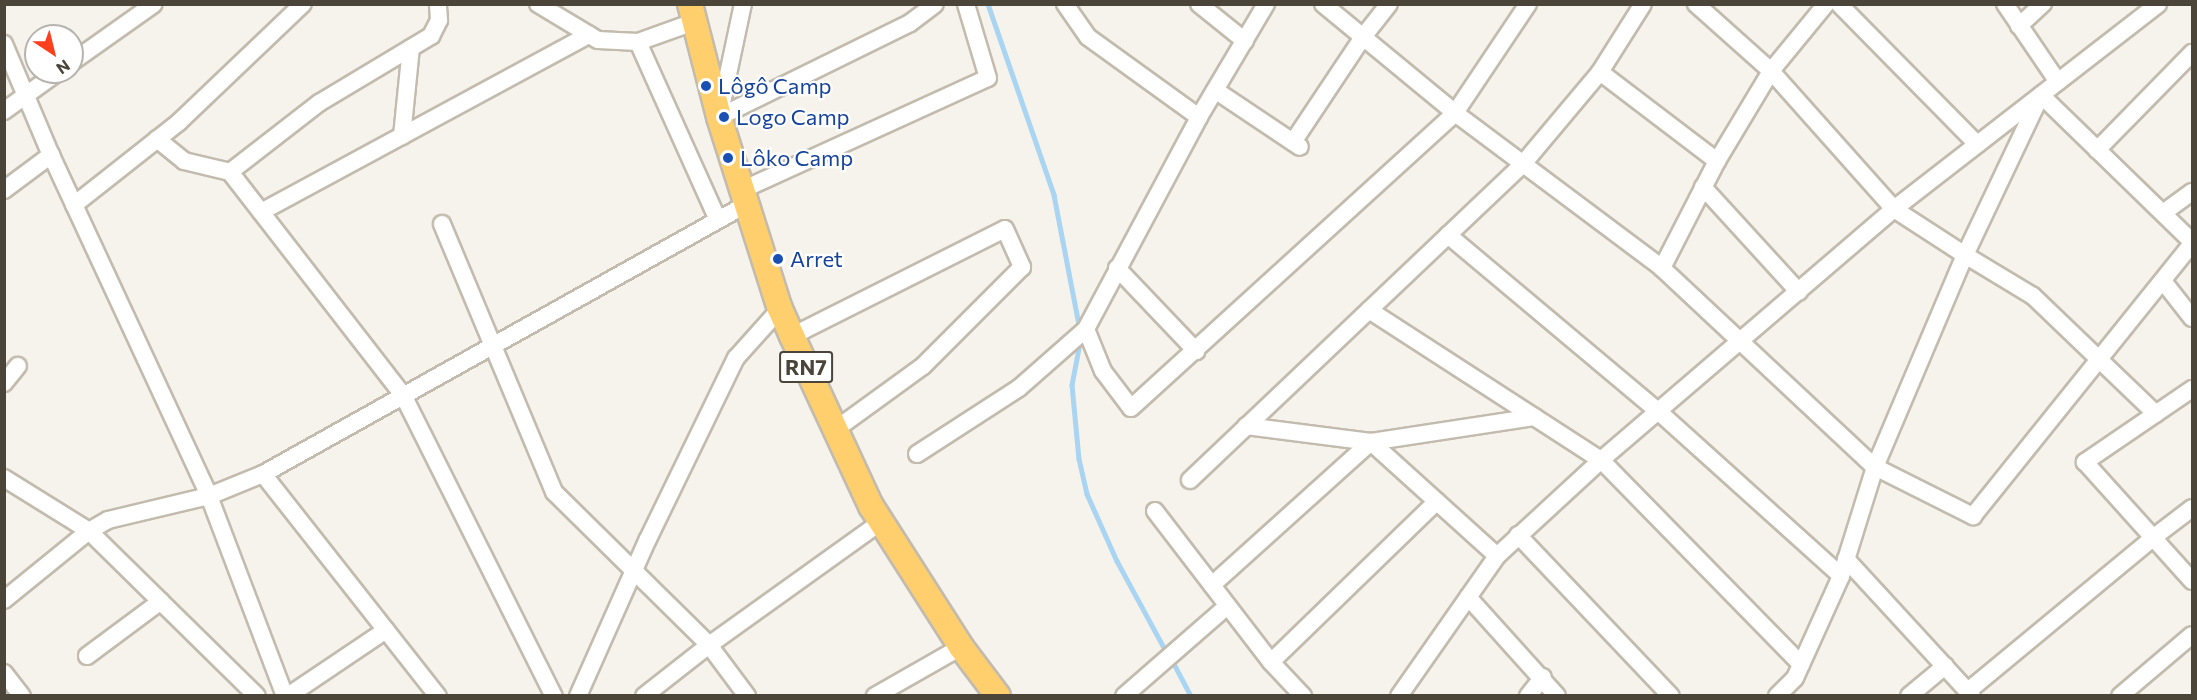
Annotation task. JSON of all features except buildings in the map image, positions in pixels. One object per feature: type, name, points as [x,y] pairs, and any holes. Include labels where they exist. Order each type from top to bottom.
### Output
[{"type":"highway","name":"RN7","points":[[692,13],[719,117],[780,309],[792,336],[881,522],[961,646],[998,696]]},
{"type":"street","points":[[84,54],[154,4]]},
{"type":"street","points":[[75,205],[157,139],[303,4]]},
{"type":"street","points":[[230,172],[319,103],[431,36],[439,20],[438,4]]},
{"type":"street","points":[[538,4],[598,40],[638,42],[692,13]]},
{"type":"street","points":[[719,117],[743,4]]},
{"type":"street","points":[[719,117],[910,23],[935,4]]},
{"type":"street","points":[[4,600],[89,531],[108,520],[209,496],[263,474],[718,220],[744,197],[988,78],[966,4]]},
{"type":"street","points":[[1065,4],[1088,37],[1199,117]]},
{"type":"street","points":[[1199,4],[1245,41]]},
{"type":"street","points":[[917,454],[1018,387],[1086,329],[1199,117],[1266,4]]},
{"type":"street","points":[[1323,4],[1455,113],[1662,268],[1875,467],[1974,516],[2193,243],[2041,95]]},
{"type":"street","points":[[1215,90],[1297,145],[1363,37],[1389,4]]},
{"type":"street","points":[[1086,329],[1103,371],[1131,408],[1455,113],[1528,4]]},
{"type":"street","points":[[1190,480],[1522,165],[1600,72],[1643,4]]},
{"type":"street","points":[[1696,4],[1771,70],[1894,209],[2033,296],[2101,358],[2156,414]]},
{"type":"street","points":[[1662,268],[1717,161],[1771,70],[1826,4]]},
{"type":"street","points":[[1839,4],[1977,144]]},
{"type":"street","points":[[2005,4],[2058,82]]},
{"type":"street","points":[[2019,26],[2043,4]]},
{"type":"street","points":[[1400,696],[1497,556],[1600,460],[1741,342],[1894,209],[2158,4]]},
{"type":"street","points":[[261,212],[589,35]]},
{"type":"street","points":[[638,42],[718,220]]},
{"type":"street","points":[[4,44],[51,155],[209,496],[286,696],[386,630]]},
{"type":"street","points":[[402,136],[411,48]]},
{"type":"street","points":[[2097,150],[2193,53]]},
{"type":"street","points":[[1600,72],[1717,161]]},
{"type":"street","points":[[4,111],[41,84]]},
{"type":"street","points":[[1777,696],[1795,678],[1840,576],[1875,467],[1965,255],[2041,95]]},
{"type":"street","points":[[157,139],[184,161],[230,172],[403,395],[554,696]]},
{"type":"street","points":[[4,190],[51,155]]},
{"type":"street","points":[[1703,187],[1799,291]]},
{"type":"street","points":[[2163,213],[2193,192]]},
{"type":"street","points":[[442,224],[554,492],[709,645],[747,696]]},
{"type":"street","points":[[792,336],[1005,230],[1022,267],[923,366],[835,430]]},
{"type":"street","points":[[1448,235],[1658,411],[1840,576]]},
{"type":"street","points":[[1117,268],[1196,351]]},
{"type":"street","points":[[2163,281],[2193,318]]},
{"type":"street","points":[[578,696],[634,571],[736,358],[780,309]]},
{"type":"street","points":[[1369,310],[1600,460],[1801,664]]},
{"type":"street","points":[[4,383],[18,366]]},
{"type":"street","points":[[2193,389],[2085,462],[2193,580]]},
{"type":"street","points":[[1246,426],[1371,442],[1534,417]]},
{"type":"street","points":[[1371,442],[1497,556]]},
{"type":"street","points":[[1212,585],[1371,442]]},
{"type":"street","points":[[263,474],[438,696]]},
{"type":"street","points":[[4,478],[89,531],[257,696]]},
{"type":"street","points":[[1271,662],[1437,501]]},
{"type":"street","points":[[1846,559],[1970,693],[2154,537],[2193,508]]},
{"type":"street","points":[[1155,511],[1271,662],[1303,696]]},
{"type":"street","points":[[644,696],[709,645],[881,522]]},
{"type":"street","points":[[1518,536],[1671,696]]},
{"type":"street","points":[[1468,597],[1543,677],[1557,696]]},
{"type":"street","points":[[87,656],[161,601]]},
{"type":"street","points":[[1124,696],[1227,606]]},
{"type":"street","points":[[2120,696],[2193,635]]},
{"type":"street","points":[[875,696],[961,646]]},
{"type":"street","points":[[1910,696],[1945,666]]},
{"type":"street","points":[[4,673],[22,696]]},
{"type":"street","points":[[1528,696],[1543,677]]},
{"type":"waterway","points":[[988,4],[1054,195],[1080,330]]},
{"type":"waterway","points":[[1081,338],[1072,385],[1079,459],[1087,494],[1117,561],[1167,653]]},
{"type":"waterway","points":[[1172,660],[1191,696]]},
{"type":"place","name":"Lôgô Camp","points":[[706,86]]},
{"type":"place","name":"Logo Camp","points":[[724,117]]},
{"type":"place","name":"Lôko Camp","points":[[728,158]]},
{"type":"place","name":"Arret","points":[[778,259]]}]
